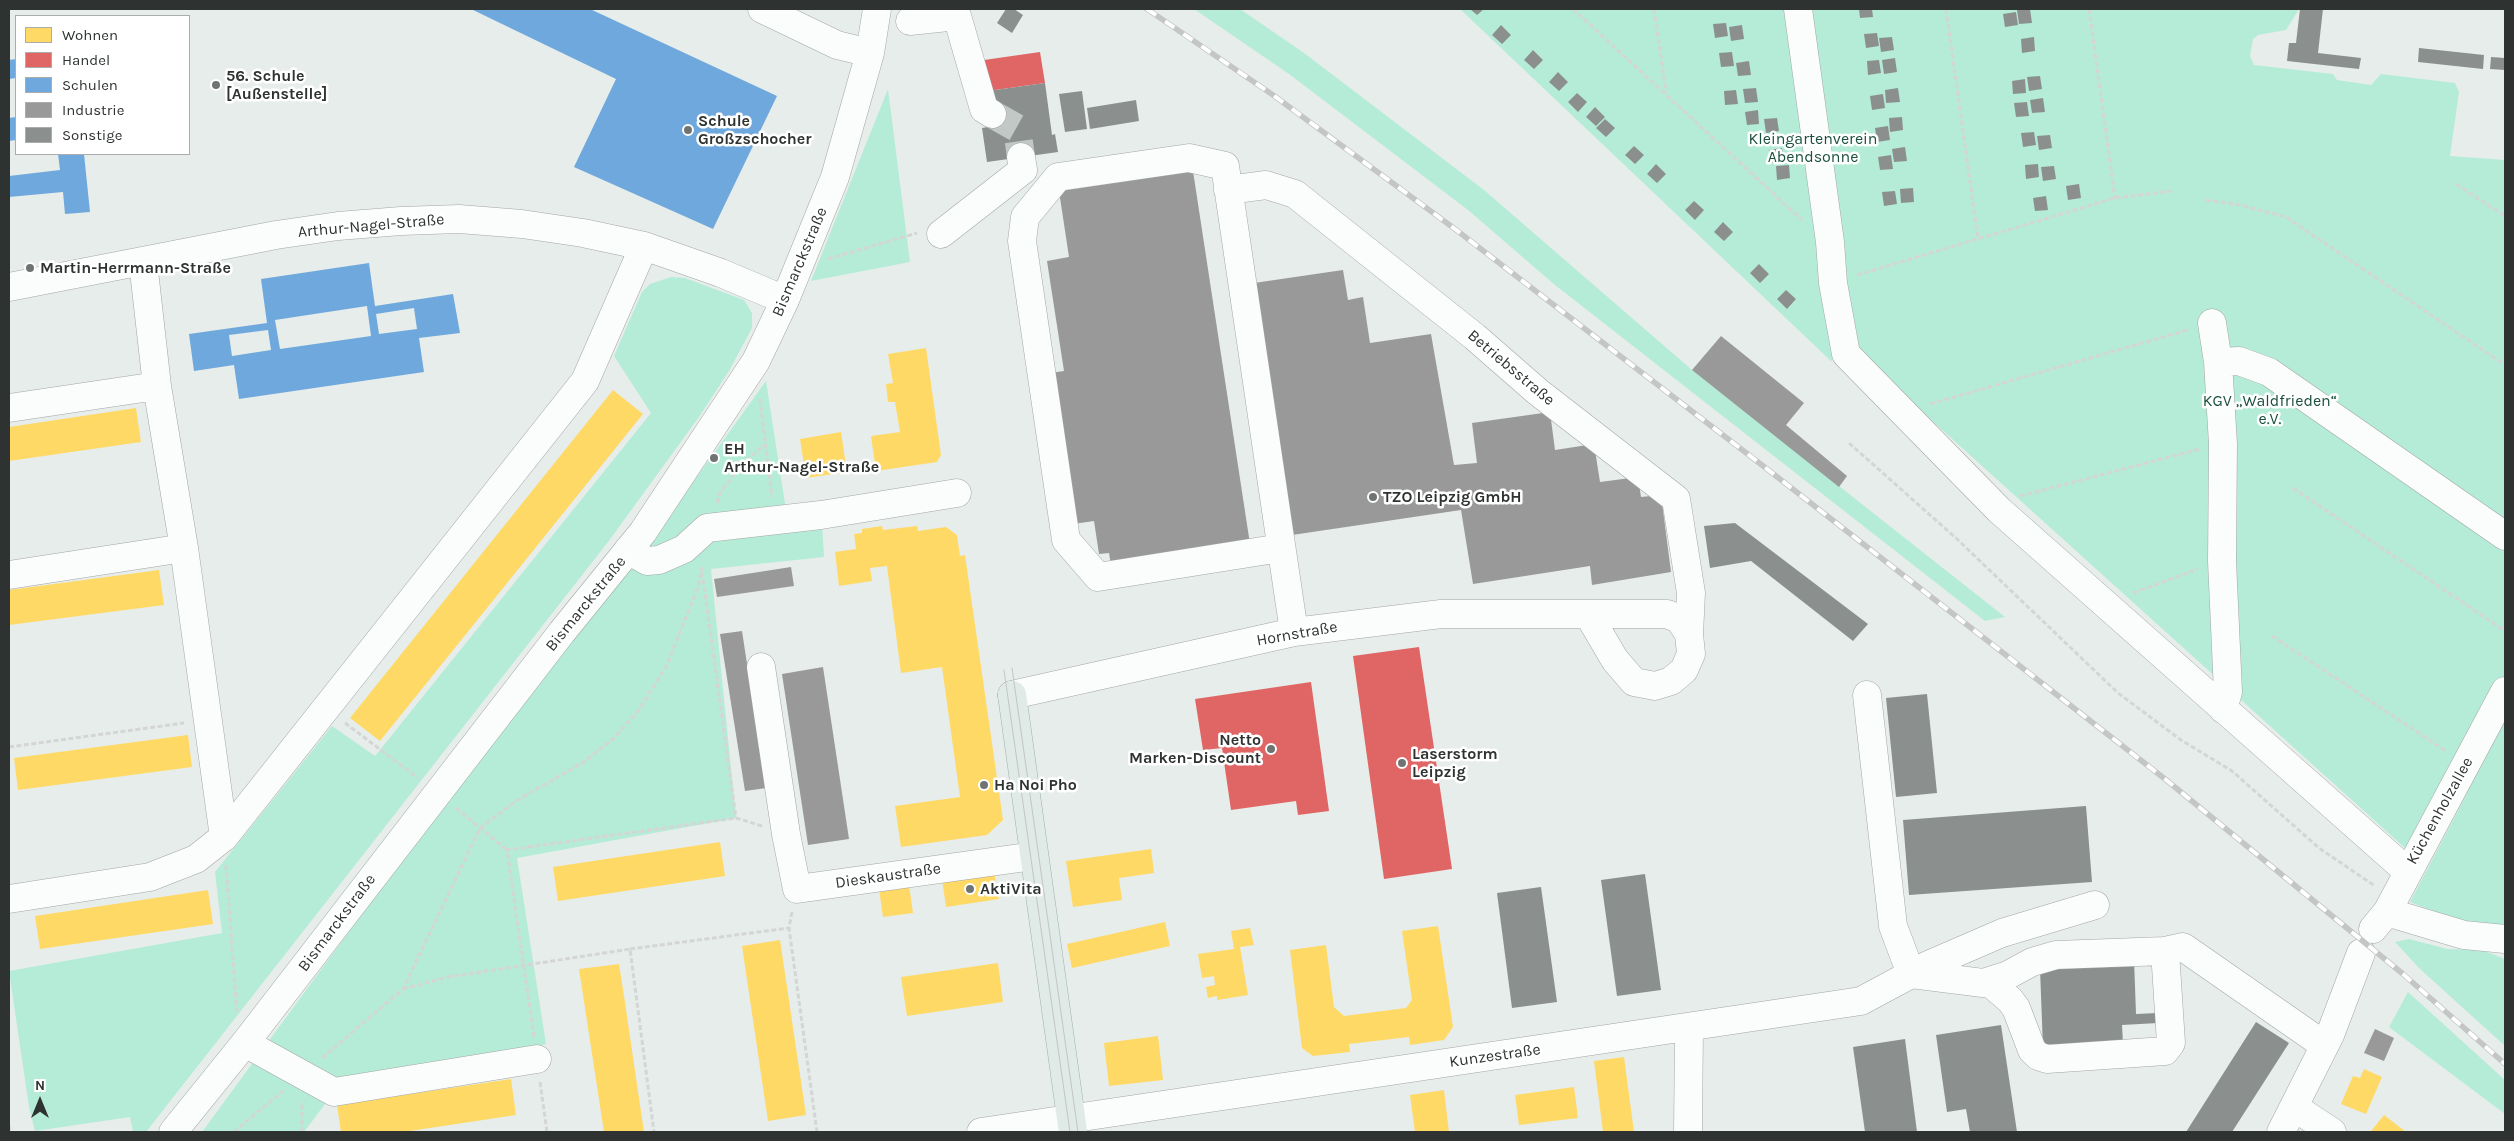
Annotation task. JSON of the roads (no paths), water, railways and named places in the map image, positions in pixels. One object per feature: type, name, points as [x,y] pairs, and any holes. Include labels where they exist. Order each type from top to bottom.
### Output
[{"type":"main road","points":[[1012,695],[1072,1125]]},
{"type":"street","points":[[762,9],[837,45],[870,53]]},
{"type":"street","name":"Bismarckstraße","points":[[173,1132],[245,1043],[443,785],[643,532],[756,361],[785,300],[835,177],[870,53],[877,9]]},
{"type":"street","points":[[1798,9],[1830,242],[1833,284],[1846,354],[1999,510],[2407,871]]},
{"type":"street","points":[[910,21],[957,16],[984,109],[992,114]]},
{"type":"street","points":[[929,234],[1023,170],[1021,157]]},
{"type":"street","points":[[1281,548],[1098,577],[1066,540],[1022,241],[1025,218],[1058,176],[1189,158],[1226,178],[1294,632]]},
{"type":"street","name":"Betriebsstraße","points":[[1226,178],[1266,185],[1295,194],[1475,337],[1538,392],[1676,499],[1690,592],[1689,634]]},
{"type":"street","name":"Arthur-Nagel-Straße","points":[[9,287],[276,235],[338,226],[459,219],[522,224],[584,233],[644,246],[721,273],[785,300]]},
{"type":"street","points":[[9,899],[150,878],[196,859],[224,837],[585,382],[644,246]]},
{"type":"street","points":[[144,262],[157,386],[184,548],[224,837]]},
{"type":"street","points":[[2212,323],[2218,362],[2222,444],[2222,561],[2228,692],[2223,709]]},
{"type":"street","points":[[2218,362],[2238,361],[2269,372],[2505,536]]},
{"type":"street","points":[[9,408],[157,386]]},
{"type":"street","points":[[628,550],[647,561],[659,560],[684,549],[707,528],[822,515],[957,493]]},
{"type":"street","points":[[9,575],[184,548]]},
{"type":"street","name":"Hornstraße","points":[[1012,695],[1294,632],[1441,614],[1667,614],[1679,619],[1689,634]]},
{"type":"street","points":[[1588,614],[1615,660],[1634,682],[1655,686],[1671,681],[1684,670],[1690,654],[1689,634]]},
{"type":"street","name":"Dieskaustraße","points":[[761,667],[786,834],[797,889],[1034,856]]},
{"type":"street","name":"Küchenholzallee","points":[[2281,1132],[2324,1045],[2378,923],[2505,691]]},
{"type":"street","points":[[1867,695],[1893,926],[1911,974],[1970,983],[1989,982],[2032,962],[2056,955],[2165,951],[2183,947],[2324,1045]]},
{"type":"street","name":"Kunzestraße","points":[[981,1132],[1072,1125],[1861,1001],[1911,974],[2002,933],[2096,906]]},
{"type":"street","points":[[2378,923],[2503,942]]},
{"type":"street","points":[[1989,982],[2007,996],[2016,1008],[2032,1050],[2038,1056],[2047,1059],[2165,1051],[2171,1043],[2165,951]]},
{"type":"street","points":[[1688,1132],[1689,1028]]},
{"type":"street","points":[[245,1043],[334,1092],[537,1059]]},
{"type":"street","points":[[2294,1107],[2332,1132]]},
{"type":"tunnel","points":[[992,114],[1017,128],[1021,157]]},
{"type":"tram line","points":[[1012,668],[1078,1132]]},
{"type":"tram line","points":[[1004,670],[1070,1132]]},
{"type":"railway","points":[[1147,9],[1273,95],[1455,229],[1758,462],[2165,779],[2403,974],[2505,1064]]},
{"type":"place","name":"56. Schule [Außenstelle]","points":[[216,85]]},
{"type":"place","name":"Schule Großzschocher","points":[[688,130]]},
{"type":"place","name":"Martin-Herrmann-Straße","points":[[30,268]]},
{"type":"place","name":"EH Arthur-Nagel-Straße","points":[[714,458]]},
{"type":"place","name":"TZO Leipzig GmbH","points":[[1373,497]]},
{"type":"place","name":"Netto Marken-Discount","points":[[1271,749]]},
{"type":"place","name":"Laserstorm Leipzig","points":[[1402,763]]},
{"type":"place","name":"Ha Noi Pho","points":[[984,785]]},
{"type":"place","name":"AktiVita","points":[[970,889]]},
{"type":"park label","name":"Kleingartenverein Abendsonne","points":[[1813,148]]},
{"type":"park label","name":"KGV „Waldfrieden“ e.V.","points":[[2270,410]]}]
